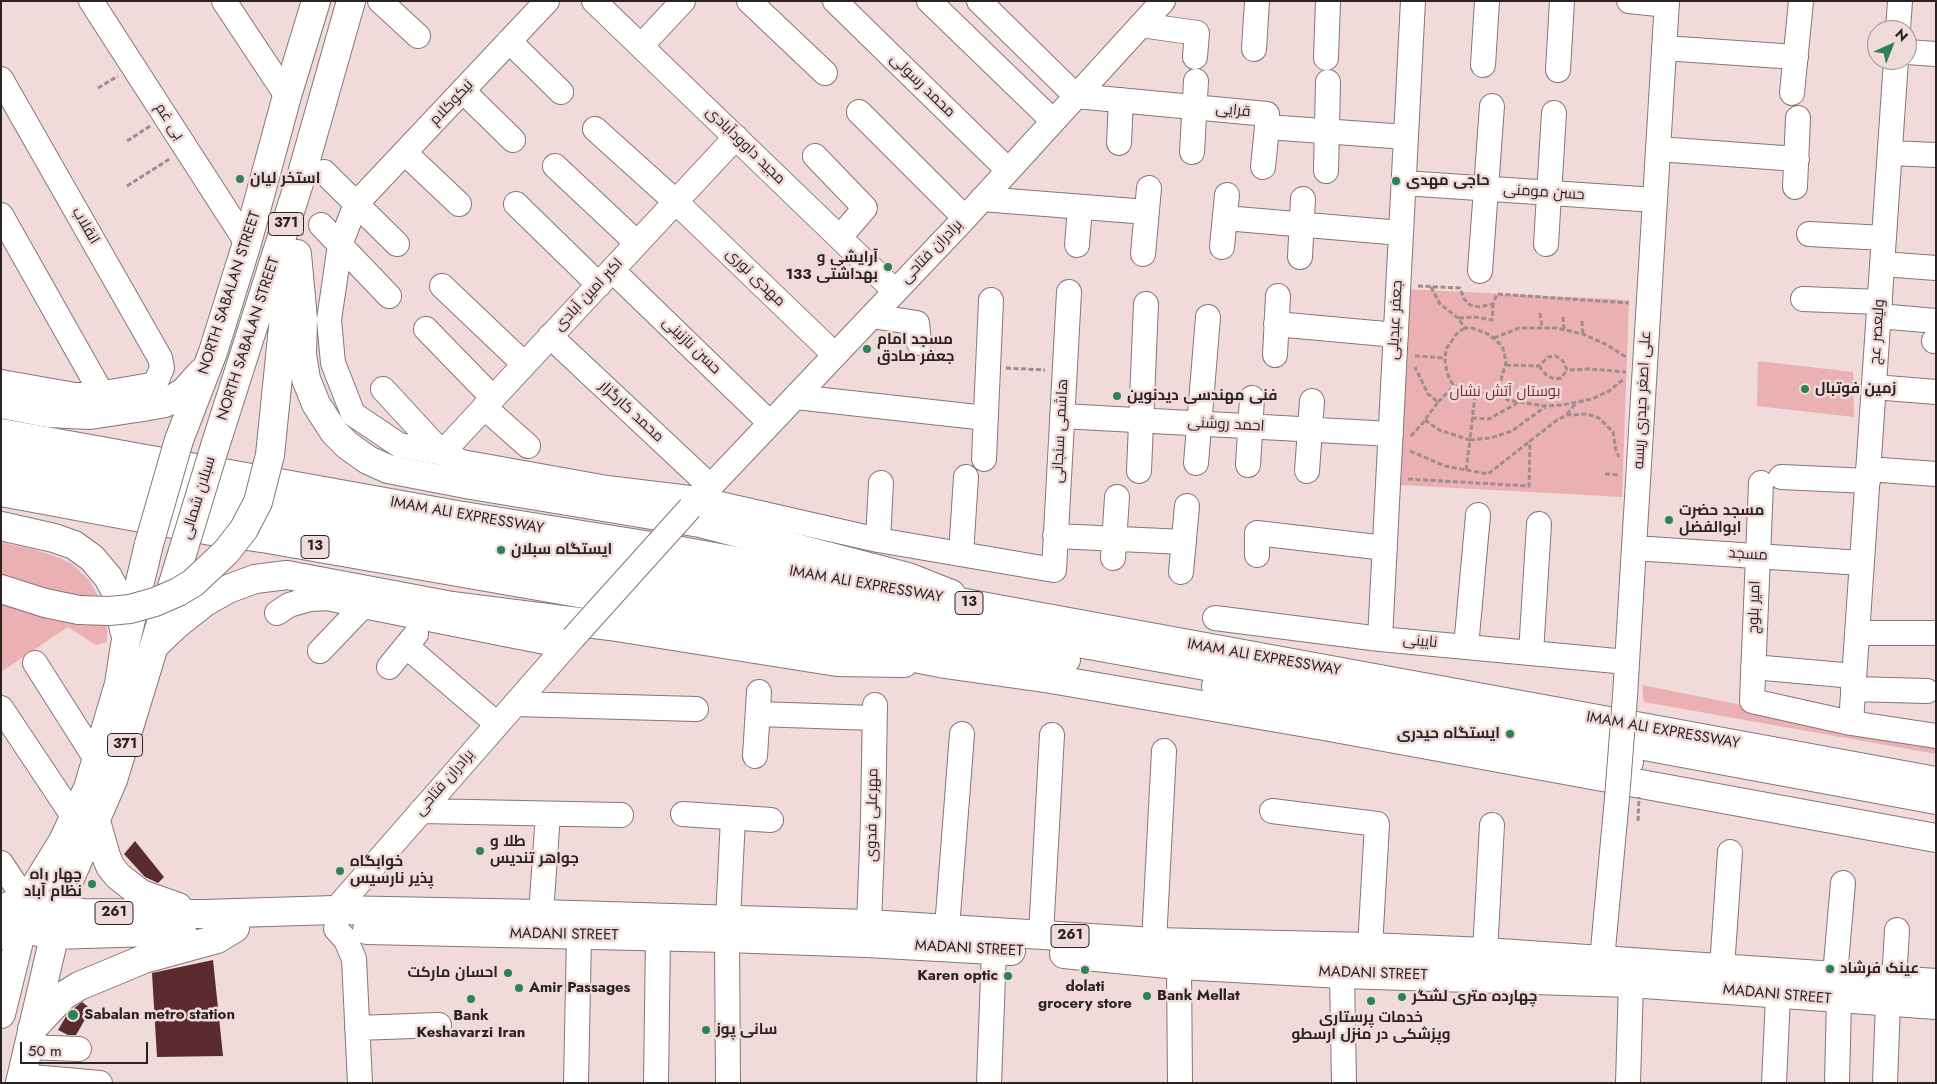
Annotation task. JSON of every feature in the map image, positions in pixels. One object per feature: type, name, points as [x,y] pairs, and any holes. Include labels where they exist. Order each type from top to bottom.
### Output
[{"type":"main road","name":"NORTH SABALAN STREET","points":[[125,645],[149,544],[179,440],[213,352],[248,242],[287,96],[316,1]]},
{"type":"main road","name":"NORTH SABALAN STREET","points":[[215,446],[312,175],[351,1]]},
{"type":"main road","points":[[1,588],[45,603],[79,610],[130,609],[155,602],[178,592],[198,579],[226,552],[244,529],[258,502],[270,455],[284,318],[312,175]]},
{"type":"main road","points":[[297,254],[303,319],[302,355],[306,379],[316,404],[334,432],[347,445],[368,460],[388,469],[471,485],[700,523],[908,576],[980,605]]},
{"type":"main road","points":[[4,383],[48,413],[90,415],[165,403],[184,392],[200,376],[213,352]]},
{"type":"main road","name":"IMAM ALI EXPRESSWAY","points":[[1,433],[457,515],[676,550],[1936,781]]},
{"type":"main road","name":"سبلان شمالی","points":[[156,644],[215,446]]},
{"type":"main road","name":"13","points":[[1,492],[211,531],[268,539],[630,602],[945,664],[1051,679],[1305,723],[1936,838]]},
{"type":"main road","points":[[1,526],[54,538],[74,545],[92,558],[108,577],[118,596],[124,626],[125,645]]},
{"type":"main road","points":[[156,644],[205,602],[228,589],[255,579],[287,575],[452,606],[610,626],[837,662],[945,664]]},
{"type":"main road","name":"371","points":[[1,1014],[14,904],[46,872],[113,780],[156,644]]},
{"type":"main road","name":"371","points":[[20,1080],[65,890],[72,872],[85,820],[88,788],[119,684],[125,645]]},
{"type":"main road","points":[[85,820],[110,866],[124,882],[152,899],[203,914]]},
{"type":"main road","name":"MADANI STREET","points":[[14,904],[58,922],[168,932],[336,919],[541,914],[1179,965],[1342,974],[1722,968],[1779,984]]},
{"type":"main road","name":"MADANI STREET","points":[[12,932],[58,922],[82,913],[203,914],[336,919],[579,936],[658,937],[728,929],[869,924],[1154,942],[1370,947],[1485,952],[1601,971],[1631,983],[1779,984],[1837,987],[1891,992],[1936,1006]]},
{"type":"main road","points":[[30,1039],[64,996],[79,986],[144,959],[217,939],[235,928]]},
{"type":"main road","name":"MADANI STREET","points":[[1891,992],[1936,982]]},
{"type":"street","name":"بی غم","points":[[91,1],[248,242]]},
{"type":"street","points":[[224,1],[287,96]]},
{"type":"street","points":[[380,1],[418,36]]},
{"type":"street","name":"نیکوکلام","points":[[356,204],[547,1]]},
{"type":"street","name":"مجید داوودآبادی","points":[[594,1],[896,291]]},
{"type":"street","points":[[640,46],[683,1]]},
{"type":"street","points":[[749,1],[825,73]]},
{"type":"street","name":"محمد رسولی","points":[[836,1],[1008,170]]},
{"type":"street","points":[[929,1],[1053,121]]},
{"type":"street","points":[[979,1],[1076,96]]},
{"type":"street","points":[[1254,49],[1257,1]]},
{"type":"street","points":[[1326,58],[1328,1]]},
{"type":"street","name":"جعفر عبدیلی","points":[[1380,639],[1385,548],[1400,435],[1396,335],[1413,1]]},
{"type":"street","points":[[1483,65],[1487,1]]},
{"type":"street","points":[[1558,70],[1562,1]]},
{"type":"street","points":[[1629,1],[1667,3]]},
{"type":"street","points":[[1792,93],[1800,1]]},
{"type":"street","points":[[1899,20],[1900,1]]},
{"type":"street","name":"برادران فتاحی","points":[[336,919],[421,811],[564,647],[770,423],[965,218],[1158,3]]},
{"type":"street","name":"علی اصغر حیدری ریسه","points":[[1601,971],[1625,696],[1667,3]]},
{"type":"street","points":[[1140,25],[1197,33],[1195,57]]},
{"type":"street","points":[[509,41],[561,92]]},
{"type":"street","points":[[1664,48],[1796,57]]},
{"type":"street","points":[[1917,53],[1936,54]]},
{"type":"street","name":"ولیعصر عج","points":[[1851,723],[1895,70]]},
{"type":"street","name":"انقلاب","points":[[1,79],[160,358],[162,368],[160,374],[151,385],[102,394]]},
{"type":"street","points":[[1192,152],[1196,81]]},
{"type":"street","points":[[1326,171],[1328,82]]},
{"type":"street","points":[[463,91],[513,140]]},
{"type":"street","name":"قرایی","points":[[1076,96],[1268,114],[1267,127],[1406,137]]},
{"type":"street","points":[[1119,143],[1121,100]]},
{"type":"street","points":[[1480,271],[1492,106]]},
{"type":"street","points":[[859,112],[965,218]]},
{"type":"street","points":[[1546,244],[1554,113]]},
{"type":"street","points":[[1795,187],[1798,118]]},
{"type":"street","points":[[1263,167],[1267,127]]},
{"type":"street","name":"مهدی نوری","points":[[595,129],[676,202],[835,355]]},
{"type":"street","name":"اکبر امین آبادی","points":[[442,453],[736,137]]},
{"type":"street","points":[[1658,149],[1797,159]]},
{"type":"street","points":[[404,153],[459,204]]},
{"type":"street","points":[[1890,153],[1936,155]]},
{"type":"street","points":[[816,156],[865,208],[840,237]]},
{"type":"street","points":[[555,166],[638,243]]},
{"type":"street","points":[[312,175],[356,204],[397,244]]},
{"type":"street","name":"حسن مومنی","points":[[1404,183],[1655,200]]},
{"type":"street","points":[[1143,254],[1149,188]]},
{"type":"street","points":[[1222,247],[1227,195]]},
{"type":"street","points":[[982,199],[1147,212]]},
{"type":"street","points":[[1300,257],[1303,199]]},
{"type":"street","points":[[356,204],[340,245],[330,320],[333,364],[353,414],[399,446],[442,453],[462,462],[607,488],[700,498],[878,540],[962,554],[966,477]]},
{"type":"street","name":"حسن نازنینی","points":[[516,204],[606,277],[770,423]]},
{"type":"street","points":[[1077,245],[1080,207]]},
{"type":"street","points":[[1,215],[102,394],[75,396],[4,383]]},
{"type":"street","points":[[1225,218],[1401,233]]},
{"type":"street","points":[[320,225],[389,296]]},
{"type":"street","points":[[1809,234],[1884,238]]},
{"type":"street","points":[[1883,264],[1936,268]]},
{"type":"street","points":[[442,286],[524,364]]},
{"type":"street","name":"هاشمی سنجانی","points":[[962,554],[1054,570],[1070,292]]},
{"type":"street","points":[[1275,355],[1278,296]]},
{"type":"street","points":[[1803,299],[1879,309],[1935,335]]},
{"type":"street","points":[[984,459],[991,300]]},
{"type":"street","points":[[1139,471],[1146,304]]},
{"type":"street","points":[[872,316],[917,322],[919,342]]},
{"type":"street","points":[[1196,463],[1208,317]]},
{"type":"street","points":[[1276,324],[1396,335]]},
{"type":"street","points":[[426,329],[528,446]]},
{"type":"street","name":"محمد کارگزار","points":[[550,336],[700,498]]},
{"type":"street","points":[[1874,387],[1936,392]]},
{"type":"street","points":[[383,389],[442,453]]},
{"type":"street","points":[[796,397],[986,418]]},
{"type":"street","points":[[1248,465],[1252,398]]},
{"type":"street","points":[[1307,471],[1312,401]]},
{"type":"street","name":"احمد روشنی","points":[[1062,416],[1400,435]]},
{"type":"street","points":[[1,452],[1414,706],[1936,802]]},
{"type":"street","points":[[1,470],[812,616],[1142,673],[1513,743],[1936,815]]},
{"type":"street","points":[[1868,475],[1936,474]]},
{"type":"street","name":"امیر بلوچ","points":[[1851,723],[1752,701],[1757,556],[1771,480],[1868,475]]},
{"type":"street","points":[[878,540],[881,483]]},
{"type":"street","points":[[1114,548],[1117,497]]},
{"type":"street","points":[[1181,572],[1187,506]]},
{"type":"street","points":[[1466,647],[1478,514]]},
{"type":"street","points":[[1531,653],[1539,524]]},
{"type":"street","points":[[1257,555],[1257,533],[1385,548]]},
{"type":"street","points":[[1055,536],[1114,548],[1184,542]]},
{"type":"street","name":"مسجد","points":[[1634,548],[1862,563]]},
{"type":"street","points":[[277,614],[289,605],[310,599],[328,598],[564,647]]},
{"type":"street","points":[[320,651],[363,606]]},
{"type":"street","name":"نایینی","points":[[1215,618],[1380,639],[1627,662]]},
{"type":"street","points":[[388,667],[428,619]]},
{"type":"street","points":[[1857,633],[1936,632]]},
{"type":"street","points":[[406,646],[496,724]]},
{"type":"street","points":[[35,664],[96,759]]},
{"type":"street","points":[[1753,667],[1927,691]]},
{"type":"street","name":"مهرعلی فدوی","points":[[755,756],[759,702],[875,712],[869,924]]},
{"type":"street","points":[[516,704],[696,709]]},
{"type":"street","points":[[1,708],[85,820]]},
{"type":"street","points":[[1851,723],[1936,736]]},
{"type":"street","points":[[948,928],[962,734]]},
{"type":"street","points":[[1041,934],[1052,735]]},
{"type":"street","points":[[1154,942],[1164,751]]},
{"type":"street","points":[[421,811],[621,815]]},
{"type":"street","points":[[1272,812],[1377,824],[1370,947]]},
{"type":"street","points":[[541,914],[548,814]]},
{"type":"street","points":[[683,814],[771,820]]},
{"type":"street","points":[[728,1083],[728,929],[733,818]]},
{"type":"street","points":[[1485,952],[1492,825]]},
{"type":"street","points":[[1722,968],[1730,852]]},
{"type":"street","points":[[1,864],[14,904]]},
{"type":"street","points":[[1837,1083],[1837,987],[1843,883]]},
{"type":"street","points":[[336,919],[354,960],[360,1083]]},
{"type":"street","points":[[1885,1083],[1897,930]]},
{"type":"street","points":[[576,1083],[579,936]]},
{"type":"street","points":[[656,1083],[658,937]]},
{"type":"street","points":[[989,1083],[994,950]]},
{"type":"street","points":[[1179,965],[1180,1083]]},
{"type":"street","points":[[1342,974],[1344,1083]]},
{"type":"street","points":[[1628,1083],[1631,983]]},
{"type":"street","points":[[1774,1083],[1779,984]]},
{"type":"street","points":[[357,1028],[439,1025]]},
{"type":"street","points":[[30,1039],[79,1049]]},
{"type":"street","points":[[20,1080],[100,1083]]},
{"type":"path","points":[[127,141],[166,117]]},
{"type":"path","points":[[127,186],[186,148]]},
{"type":"path","points":[[1398,285],[1460,288],[1464,299],[1470,305],[1478,307],[1493,304]]},
{"type":"path","points":[[1431,287],[1440,304],[1458,318],[1466,328]]},
{"type":"path","points":[[1458,318],[1474,317],[1492,320],[1493,304],[1497,294],[1635,303]]},
{"type":"path","points":[[1540,314],[1542,327]]},
{"type":"path","points":[[1563,316],[1564,330]]},
{"type":"path","points":[[1582,321],[1583,334]]},
{"type":"path","points":[[1494,338],[1519,328],[1542,327],[1564,330],[1583,334],[1607,345],[1628,358],[1628,372],[1624,380],[1609,391],[1592,399],[1546,406],[1508,400],[1494,388]]},
{"type":"path","points":[[1466,328],[1482,331],[1494,338],[1503,348],[1505,355],[1506,365],[1501,380],[1494,388],[1482,394],[1475,394],[1459,388],[1447,373],[1446,349],[1458,332],[1466,328]]},
{"type":"path","points":[[1415,356],[1445,358]]},
{"type":"path","points":[[1506,365],[1539,366],[1548,357],[1556,356],[1564,362],[1567,370]]},
{"type":"path","points":[[988,366],[1065,371]]},
{"type":"path","points":[[1415,366],[1428,394],[1438,402]]},
{"type":"path","points":[[1539,366],[1547,376],[1555,379],[1561,378],[1567,370]]},
{"type":"path","points":[[1567,370],[1590,369],[1628,372]]},
{"type":"path","points":[[1400,435],[1425,420],[1438,402],[1455,385]]},
{"type":"path","points":[[1466,470],[1475,394]]},
{"type":"path","points":[[1472,418],[1489,419],[1519,402]]},
{"type":"path","points":[[1410,451],[1445,466],[1488,474],[1530,440],[1567,414],[1576,402]]},
{"type":"path","points":[[1425,420],[1439,430],[1470,440],[1491,438],[1512,431],[1546,406]]},
{"type":"path","points":[[1567,414],[1587,414],[1599,418],[1613,432],[1616,451],[1621,460]]},
{"type":"path","points":[[1408,479],[1529,486],[1530,440]]},
{"type":"path","points":[[1605,474],[1620,475]]},
{"type":"green space","name":"بوستان آتش نشان","points":[[1404,289],[1629,300],[1622,497],[1401,485]]},
{"type":"green space","name":"زمین فوتبال","points":[[1758,361],[1853,372],[1854,417],[1757,406]]},
{"type":"green space","points":[[1,542],[60,558],[72,564],[89,580],[98,596],[107,629],[107,642],[96,645],[68,627],[1,672]]},
{"type":"green space","points":[[1642,685],[1936,744],[1936,754],[1644,702]]},
{"type":"building","points":[[135,841],[164,877],[158,883],[145,877],[124,854]]},
{"type":"building","points":[[213,960],[223,1056],[157,1057],[152,973]]},
{"type":"building","points":[[82,1002],[91,1009],[76,1035],[68,1035],[58,1030],[68,1013]]},
{"type":"place","name":"استخر لیان","points":[[240,179]]},
{"type":"place","name":"حاجی مهدی","points":[[1396,181]]},
{"type":"place","name":"آرایشی و بهداشتی 133","points":[[888,267]]},
{"type":"place","name":"مسجد امام جعفر صادق","points":[[867,349]]},
{"type":"place","name":"زمین فوتبال","points":[[1805,389]]},
{"type":"place","name":"فنی مهندسی دیدنوین","points":[[1117,396]]},
{"type":"place","name":"مسجد حضرت ابوالفضل","points":[[1669,520]]},
{"type":"place","name":"ایستگاه سبلان","points":[[501,550]]},
{"type":"place","name":"ایستگاه حیدری","points":[[1510,734]]},
{"type":"place","name":"طلا و جواهر تندیس","points":[[480,851]]},
{"type":"place","name":"خوابگاه پذیر نارسیس","points":[[340,871]]},
{"type":"place","name":"چهار راه نظام آباد","points":[[92,884]]},
{"type":"place","name":"عینک فرشاد","points":[[1830,969]]},
{"type":"place","name":"dolati grocery store","points":[[1085,970]]},
{"type":"place","name":"احسان مارکت","points":[[508,973]]},
{"type":"place","name":"Karen optic","points":[[1008,976]]},
{"type":"place","name":"Amir Passages","points":[[519,988]]},
{"type":"place","name":"Bank Mellat","points":[[1147,996]]},
{"type":"place","name":"چهارده متری لشگر","points":[[1402,997]]},
{"type":"place","name":"Bank Keshavarzi Iran","points":[[471,999]]},
{"type":"place","name":"خدمات پرستاری وپزشکی در منزل ارسطو","points":[[1371,1001]]},
{"type":"place","name":"Sabalan metro station","points":[[73,1015]]},
{"type":"place","name":"سانی پوز","points":[[706,1030]]}]
